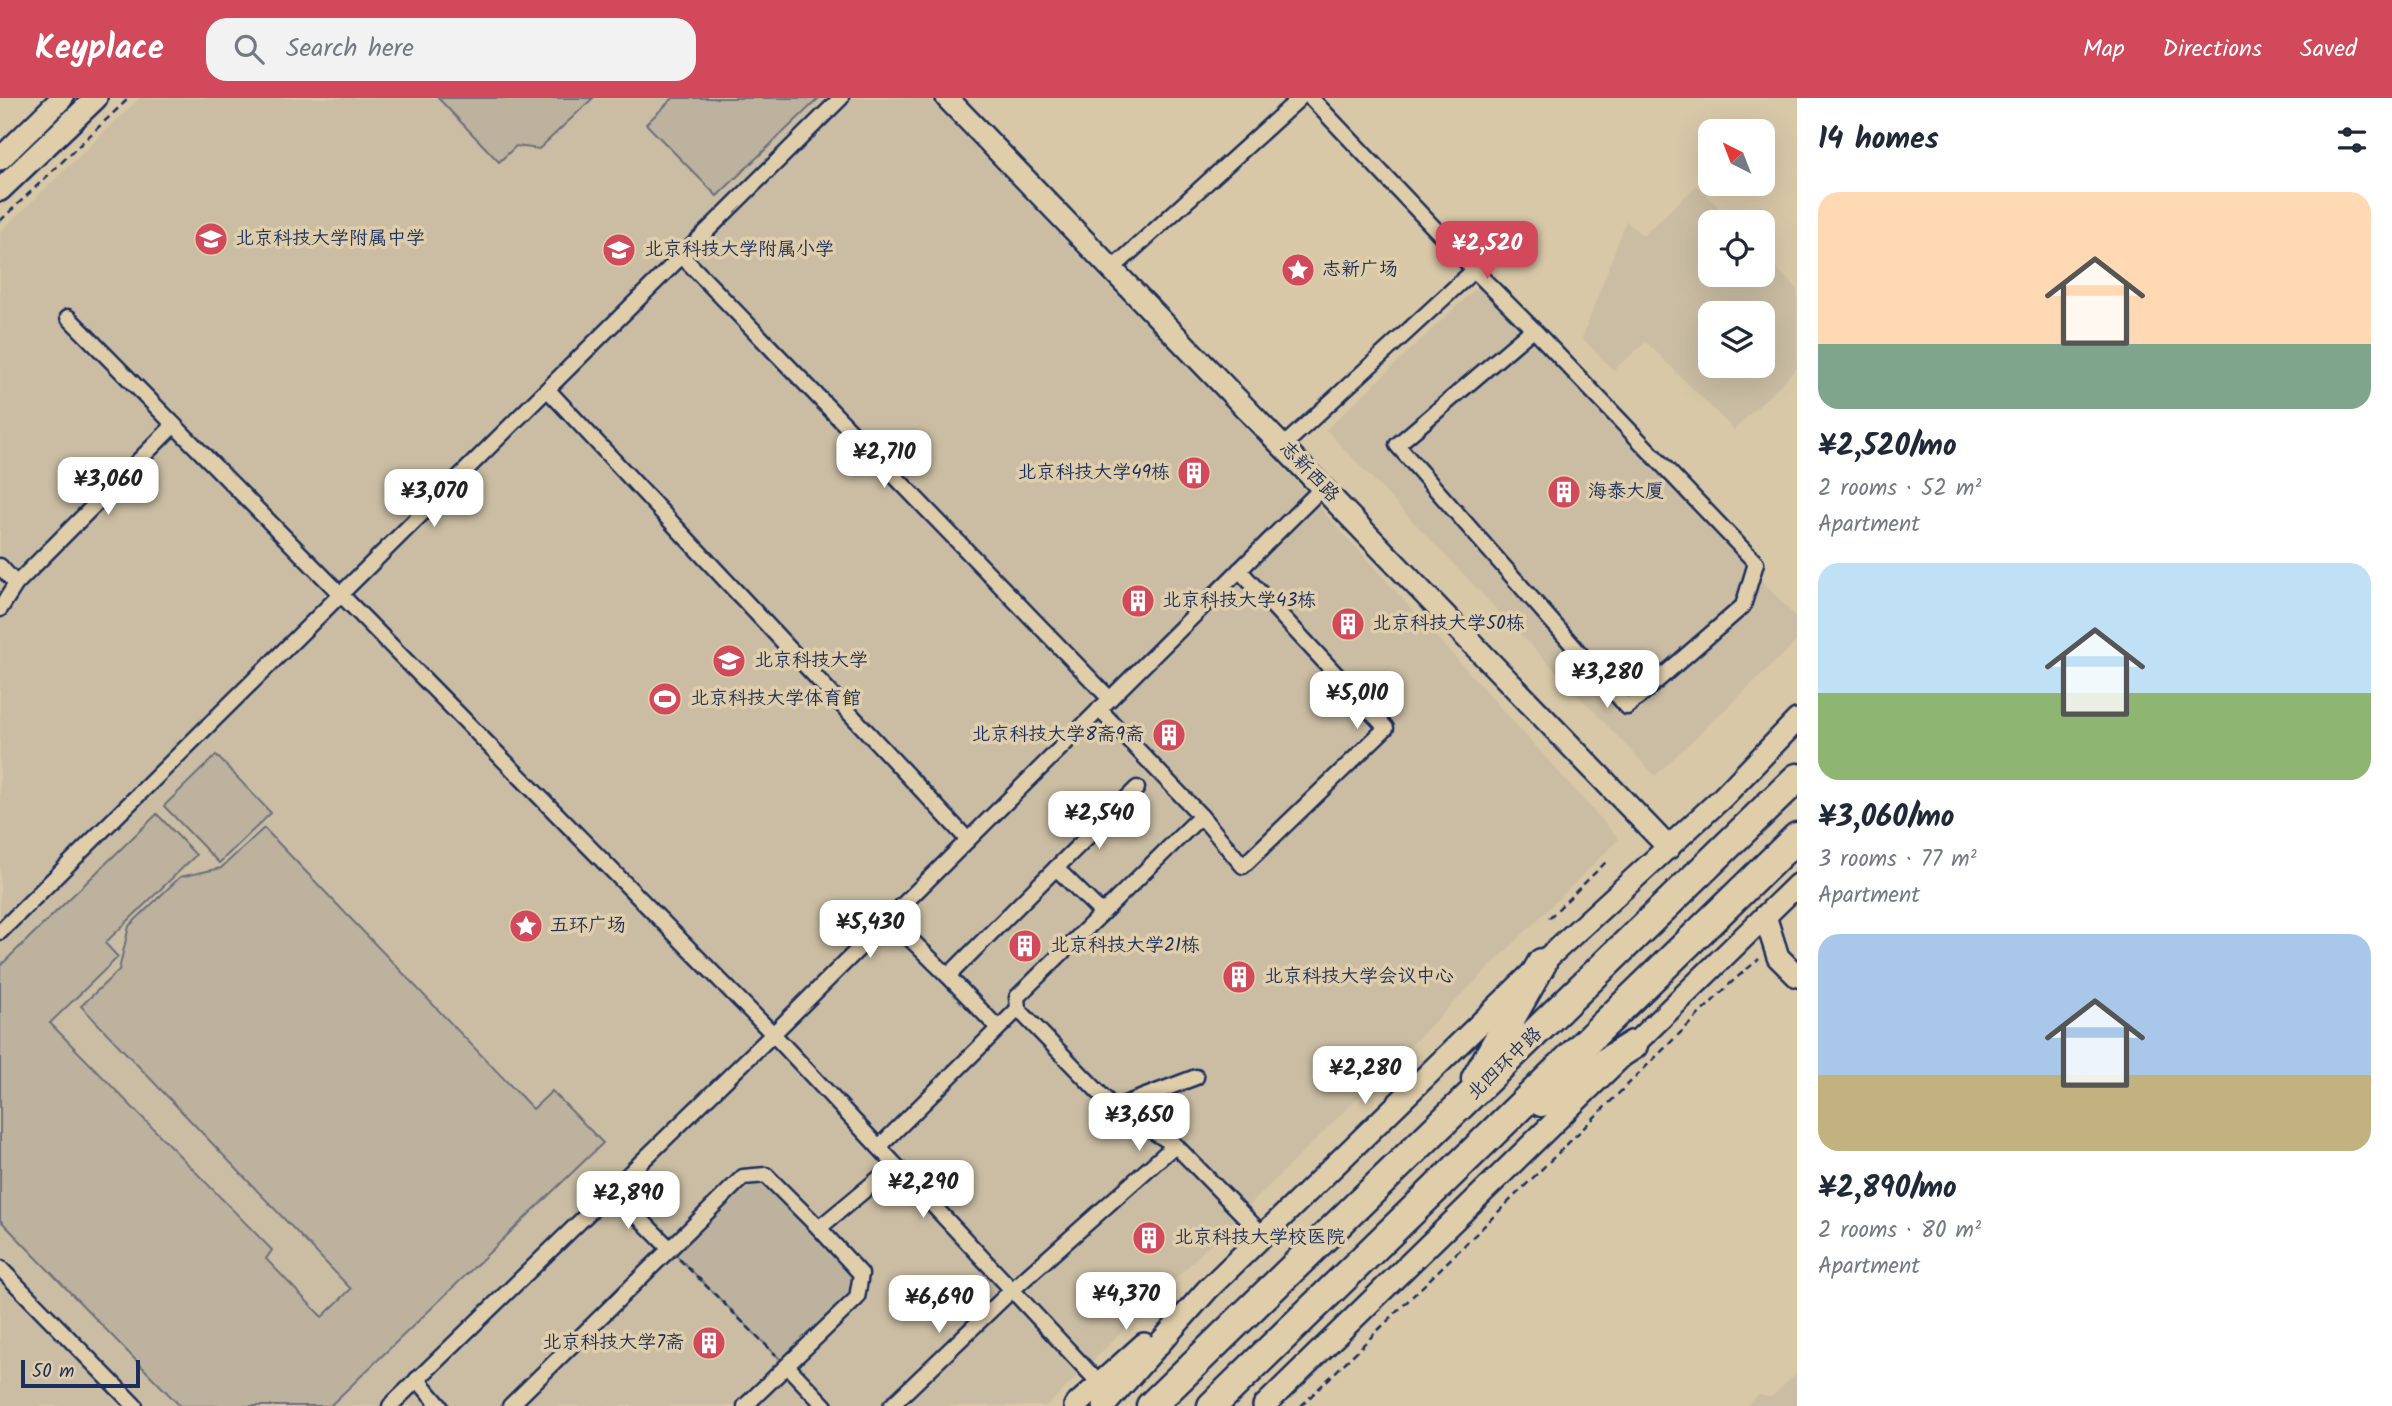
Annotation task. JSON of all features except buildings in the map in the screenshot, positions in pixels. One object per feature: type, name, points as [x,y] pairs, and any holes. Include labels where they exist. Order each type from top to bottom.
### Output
[{"type":"highway","name":"北四环中路","points":[[1151,1406],[1460,1109],[1797,778]]},
{"type":"highway","points":[[1212,1406],[1797,837]]},
{"type":"highway","points":[[1460,1109],[1542,963]]},
{"type":"highway","points":[[1493,1134],[1633,1045]]},
{"type":"street","points":[[0,159],[62,98]]},
{"type":"street","points":[[0,190],[96,98]]},
{"type":"street","points":[[0,932],[342,596],[841,98]]},
{"type":"street","name":"志新西路","points":[[947,98],[1669,848]]},
{"type":"street","points":[[1112,268],[1300,98]]},
{"type":"street","points":[[1311,98],[1474,270],[1533,329],[1756,563],[1743,606],[1627,707],[1397,445],[1533,329]]},
{"type":"street","points":[[682,256],[1105,704],[1243,866],[1386,728],[1239,570]]},
{"type":"street","points":[[1283,446],[1474,270]]},
{"type":"street","points":[[68,317],[773,1034],[1099,1383]]},
{"type":"street","points":[[548,390],[968,840]]},
{"type":"street","points":[[0,609],[16,584],[174,425]]},
{"type":"street","points":[[390,1406],[773,1034],[888,916],[1323,487]]},
{"type":"street","points":[[0,566],[16,584]]},
{"type":"street","points":[[1075,1406],[1207,1290],[1542,963],[1669,848],[1797,720]]},
{"type":"street","points":[[948,976],[1137,788]]},
{"type":"street","points":[[1201,816],[1017,997],[1018,1009],[1114,1108],[1175,1145],[1263,1236]]},
{"type":"street","points":[[1056,868],[1102,914]]},
{"type":"street","points":[[1264,1406],[1797,885]]},
{"type":"street","points":[[888,916],[998,1028]]},
{"type":"street","points":[[1765,916],[1778,957]]},
{"type":"street","points":[[1727,953],[1757,950],[1778,957],[1797,976]]},
{"type":"street","points":[[879,1147],[1018,1009]]},
{"type":"street","points":[[1114,1108],[1196,1077]]},
{"type":"street","points":[[891,1406],[1012,1290],[1175,1145]]},
{"type":"street","points":[[819,1228],[895,1165]]},
{"type":"street","points":[[510,1406],[743,1177],[766,1175],[861,1274],[857,1298],[745,1406]]},
{"type":"street","points":[[612,1190],[670,1249]]},
{"type":"street","points":[[0,1268],[135,1406]]},
{"type":"street","points":[[1104,1406],[1207,1290]]},
{"type":"street","points":[[787,1366],[825,1406]]},
{"type":"street","points":[[417,1379],[440,1406]]},
{"type":"path","points":[[0,221],[128,98]]},
{"type":"path","points":[[1549,918],[1607,861]]},
{"type":"path","points":[[1301,1406],[1755,960],[1778,957]]},
{"type":"path","points":[[670,1249],[787,1366]]},
{"type":"shaded area","name":"北京科技大学","points":[[140,98],[928,98],[1297,482],[1619,839],[1047,1406],[0,1406],[0,232]]},
{"type":"shaded area","points":[[438,98],[593,98],[539,149],[516,146],[499,162]]},
{"type":"shaded area","points":[[673,98],[819,98],[717,196],[646,124]]},
{"type":"shaded area","points":[[1697,185],[1698,196],[1707,196],[1721,210],[1698,210],[1698,287],[1775,287],[1775,266],[1797,289],[1797,368],[1734,430],[1646,342],[1613,370],[1582,338],[1626,221],[1643,236]]},
{"type":"shaded area","points":[[1479,285],[1797,618],[1797,641],[1655,776],[1326,430]]},
{"type":"shaded area","points":[[216,755],[271,813],[219,863],[164,806]]},
{"type":"shaded area","points":[[157,814],[196,855],[105,943],[118,957],[50,1023],[272,1250],[266,1259],[322,1317],[351,1289],[81,1006],[119,970],[129,926],[180,877],[221,868],[264,828],[533,1109],[552,1091],[603,1143],[330,1406],[180,1406],[0,1220],[0,966]]},
{"type":"shaded area","points":[[766,1175],[861,1274],[857,1298],[787,1366],[670,1249],[743,1177]]},
{"type":"shaded area","points":[[1797,1373],[1797,1406],[1746,1406],[1758,1395],[1771,1397]]},
{"type":"place","name":"北京科技大学附属中学","points":[[211,239]]},
{"type":"place","name":"北京科技大学附属小学","points":[[619,250]]},
{"type":"place","name":"志新广场","points":[[1298,270]]},
{"type":"place","name":"北京科技大学49栋","points":[[1194,473]]},
{"type":"place","name":"海泰大厦","points":[[1564,492]]},
{"type":"place","name":"北京科技大学43栋","points":[[1138,601]]},
{"type":"place","name":"北京科技大学50栋","points":[[1348,624]]},
{"type":"place","name":"北京科技大学","points":[[729,661]]},
{"type":"place","name":"北京科技大学体育館","points":[[665,699]]},
{"type":"place","name":"北京科技大学8斋9斋","points":[[1169,735]]},
{"type":"place","name":"五环广场","points":[[526,926]]},
{"type":"place","name":"北京科技大学21栋","points":[[1025,946]]},
{"type":"place","name":"北京科技大学会议中心","points":[[1239,977]]},
{"type":"place","name":"北京科技大学校医院","points":[[1149,1238]]},
{"type":"place","name":"北京科技大学7斋","points":[[709,1343]]}]
